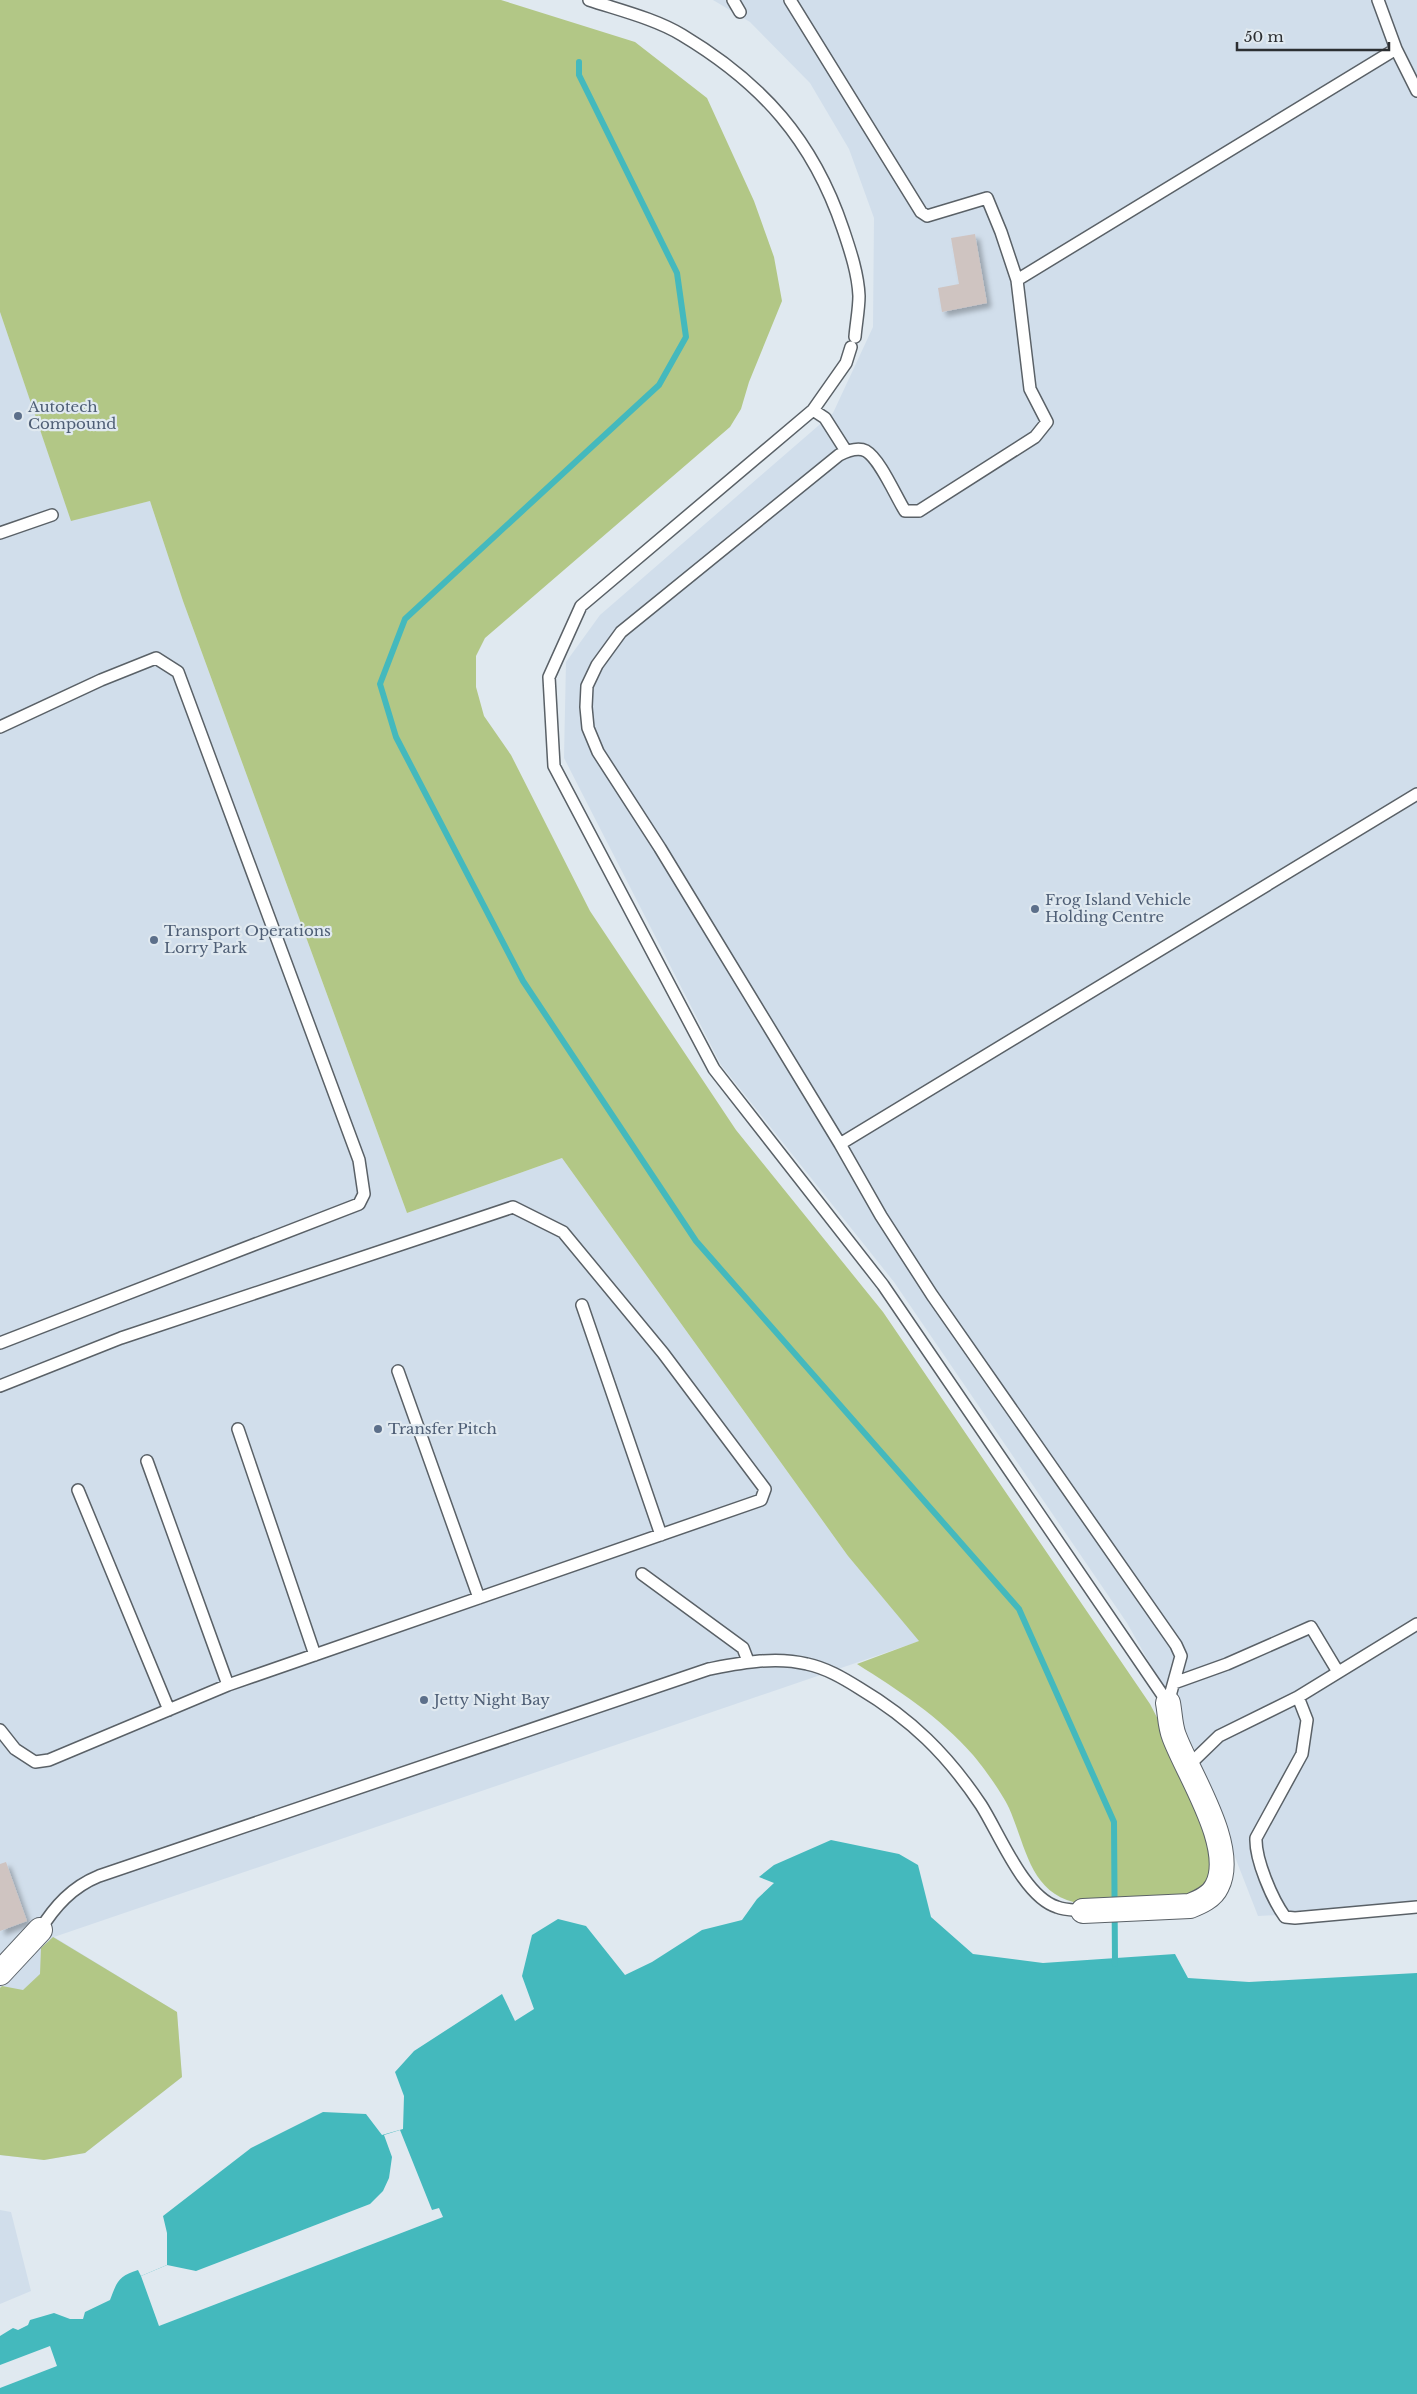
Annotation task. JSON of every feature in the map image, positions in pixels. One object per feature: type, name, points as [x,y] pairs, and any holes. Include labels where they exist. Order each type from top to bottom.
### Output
[{"type":"street","points":[[1083,1911],[1190,1906],[1204,1900],[1217,1888],[1222,1872],[1220,1851],[1211,1821],[1173,1734],[1171,1693]]},
{"type":"street","points":[[0,1972],[40,1930]]},
{"type":"lane","points":[[589,0],[680,34],[730,67],[772,104],[804,145],[832,197],[851,254],[859,295],[853,342],[846,363],[813,410],[581,606],[549,677],[554,766],[714,1069],[883,1284],[1171,1693]]},
{"type":"lane","points":[[733,0],[740,12]]},
{"type":"lane","points":[[790,0],[921,212],[927,216],[987,198],[1001,232],[1016,280],[1030,389],[1047,422],[1035,438],[919,511],[911,513],[905,511],[870,455],[865,451],[846,451],[819,469],[621,632],[597,665],[587,686],[588,728],[598,752],[660,848],[840,1144],[881,1216],[932,1295],[1176,1645],[1181,1656],[1171,1693]]},
{"type":"lane","points":[[1378,0],[1396,49],[1417,91]]},
{"type":"lane","points":[[1016,280],[1396,49]]},
{"type":"lane","points":[[813,410],[825,418],[846,451]]},
{"type":"lane","points":[[0,533],[52,515]]},
{"type":"lane","points":[[0,727],[101,680],[156,658],[178,672],[359,1160],[364,1194],[358,1204],[0,1343]]},
{"type":"lane","points":[[840,1144],[1084,994],[1417,794]]},
{"type":"lane","points":[[0,1386],[121,1338],[513,1207],[563,1232],[662,1353],[765,1489],[760,1500],[228,1685],[50,1760],[35,1762],[15,1749],[0,1730]]},
{"type":"lane","points":[[582,1305],[661,1535]]},
{"type":"lane","points":[[398,1371],[479,1598]]},
{"type":"lane","points":[[238,1429],[315,1655]]},
{"type":"lane","points":[[147,1461],[228,1685]]},
{"type":"lane","points":[[78,1490],[169,1710]]},
{"type":"lane","points":[[642,1574],[742,1648],[748,1662]]},
{"type":"lane","points":[[1187,1767],[1219,1736],[1298,1698],[1417,1624]]},
{"type":"lane","points":[[1171,1693],[1227,1664],[1311,1627],[1338,1672]]},
{"type":"lane","points":[[40,1930],[66,1895],[98,1876],[710,1669],[748,1662],[780,1660],[807,1664],[837,1675],[912,1724],[955,1768],[982,1806],[1024,1879],[1040,1897],[1056,1907],[1083,1911]]},
{"type":"lane","points":[[1298,1698],[1307,1720],[1302,1754],[1256,1838],[1255,1848],[1277,1906],[1284,1917],[1295,1918],[1417,1907]]},
{"type":"shaded area","name":"Frog Island Vehicle Holding Centre","points":[[713,0],[1417,0],[1417,1908],[1258,1916],[1182,1721],[1127,1623],[894,1282],[721,1065],[564,758],[566,662],[600,615],[833,413],[873,327],[874,218],[849,149],[810,83],[750,22]]},
{"type":"shaded area","points":[[0,312],[71,520],[150,501],[183,601],[407,1213],[562,1158],[848,1556],[920,1641],[54,1937],[177,2012],[182,2077],[85,2153],[44,2160],[0,2155]]},
{"type":"shaded area","points":[[0,2210],[11,2212],[31,2291],[0,2304]]},
{"type":"green space","points":[[0,0],[501,0],[635,42],[707,98],[754,201],[774,257],[782,301],[749,382],[741,409],[730,427],[485,638],[476,656],[476,687],[484,716],[511,755],[590,911],[736,1130],[883,1312],[1150,1704],[1207,1814],[1221,1868],[1194,1899],[1082,1904],[1065,1899],[1051,1891],[1041,1881],[1026,1854],[1006,1802],[973,1755],[933,1716],[857,1664],[919,1641],[848,1556],[562,1158],[407,1213],[183,601],[150,501],[71,521],[0,312]]},
{"type":"green space","points":[[53,1937],[177,2012],[182,2077],[85,2153],[44,2160],[0,2155],[0,1988],[2,1986],[23,1990],[40,1974],[41,1948]]},
{"type":"water","points":[[831,1840],[899,1854],[918,1865],[931,1917],[973,1954],[1043,1963],[1175,1954],[1188,1978],[1249,1982],[1417,1973],[1417,2394],[0,2394],[0,2336],[13,2328],[18,2330],[28,2325],[30,2320],[54,2313],[70,2319],[83,2319],[85,2312],[110,2300],[122,2277],[138,2270],[141,2276],[167,2265],[167,2233],[163,2216],[251,2148],[323,2112],[366,2114],[382,2135],[403,2129],[404,2096],[395,2072],[414,2051],[502,1994],[515,2021],[534,2009],[522,1976],[532,1935],[558,1919],[586,1926],[625,1975],[652,1962],[702,1930],[742,1920],[757,1899],[774,1883],[759,1877],[774,1865]]},
{"type":"pier","points":[[400,2130],[432,2210],[439,2208],[443,2217],[159,2326],[141,2276],[167,2265],[196,2271],[370,2204],[383,2191],[389,2178],[392,2157],[384,2135]]},
{"type":"pier","points":[[50,2346],[57,2366],[0,2388],[0,2365]]},
{"type":"building","points":[[975,234],[987,303],[942,312],[938,288],[959,284],[951,238]]},
{"type":"building","points":[[6,1862],[27,1921],[0,1931],[0,1864]]},
{"type":"waterway","points":[[579,62],[579,75],[677,273],[686,337],[659,385],[405,619],[380,684],[396,737],[523,981],[696,1241],[1019,1609],[1114,1822],[1115,1964]]},
{"type":"place","name":"Autotech Compound","points":[[18,416]]},
{"type":"place","name":"Frog Island Vehicle Holding Centre","points":[[1035,909]]},
{"type":"place","name":"Transport Operations Lorry Park","points":[[154,940]]},
{"type":"place","name":"Transfer Pitch","points":[[378,1429]]},
{"type":"place","name":"Jetty Night Bay","points":[[424,1700]]}]
